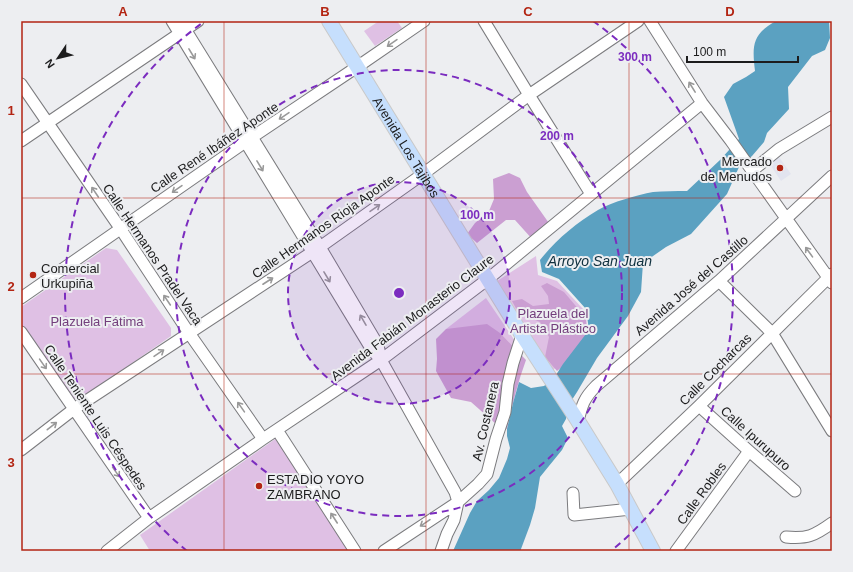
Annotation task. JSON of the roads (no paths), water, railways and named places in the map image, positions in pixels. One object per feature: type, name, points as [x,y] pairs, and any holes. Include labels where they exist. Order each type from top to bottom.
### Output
[{"type":"main road","name":"Avenida Los Tajibos","points":[[328,21],[522,335],[577,419],[617,484],[653,551]]},
{"type":"street","points":[[172,21],[181,28],[316,250],[372,350],[381,360],[455,492],[458,502],[454,520],[441,551]]},
{"type":"street","points":[[21,141],[181,28],[198,21]]},
{"type":"street","points":[[484,21],[591,194]]},
{"type":"street","name":"Calle Hermanos Rioja Aponte","points":[[21,450],[74,409],[316,250],[423,174],[529,95],[638,21]]},
{"type":"street","points":[[650,21],[702,103],[731,141],[786,219],[831,278]]},
{"type":"street","name":"Calle René Ibáñez Aponte","points":[[21,298],[248,140],[357,67],[416,23]]},
{"type":"street","name":"Calle Hermanos Pradel Vaca","points":[[21,84],[120,228],[189,333],[263,439]]},
{"type":"street","name":"Avenida Fabián Monasterio Claure","points":[[107,551],[149,518],[381,360],[488,279],[702,103]]},
{"type":"street","points":[[750,168],[779,149],[830,122]]},
{"type":"street","name":"Avenida José del Castillo","points":[[577,419],[581,406],[587,395],[596,386],[719,281],[832,176]]},
{"type":"street","name":"Calle Cocharcas","points":[[617,484],[699,406],[772,333],[831,278]]},
{"type":"street","points":[[719,281],[772,333],[832,432]]},
{"type":"street","name":"Calle Teniente Luis Céspedes","points":[[21,332],[149,518]]},
{"type":"street","name":"Av. Costanera","points":[[384,551],[458,502],[487,474],[505,412],[508,384],[522,335]]},
{"type":"street","name":"Calle Ipurupuro","points":[[699,406],[795,491]]},
{"type":"street","points":[[277,430],[355,551]]},
{"type":"street","name":"Calle Robles","points":[[676,551],[749,451]]},
{"type":"street","points":[[573,493],[574,515],[631,509]]},
{"type":"street","points":[[786,537],[798,538],[810,536],[832,523]]},
{"type":"water","name":"Arroyo San Juan","points":[[776,21],[829,21],[830,38],[825,50],[812,56],[788,87],[789,109],[767,133],[764,142],[752,156],[739,167],[727,194],[691,234],[666,247],[643,263],[641,292],[628,316],[597,358],[568,406],[566,419],[562,426],[568,438],[562,450],[540,477],[535,508],[521,551],[453,551],[477,501],[499,478],[507,459],[510,448],[507,429],[519,382],[531,388],[544,386],[554,378],[589,330],[586,309],[559,279],[542,272],[540,260],[567,232],[598,210],[617,202],[647,193],[661,191],[687,191],[720,160],[739,139],[724,97],[733,84],[755,71],[755,42],[762,31]]},
{"type":"place","name":"Mercado de Menudos","points":[[780,168]]},
{"type":"place","name":"Comercial Urkupiña","points":[[33,275]]},
{"type":"place","name":"ESTADIO YOYO ZAMBRANO","points":[[259,486]]},
{"type":"park label","name":"Plazuela del Artista Plástico","points":[[553,320]]},
{"type":"park label","name":"Plazuela Fátima","points":[[97,321]]}]
